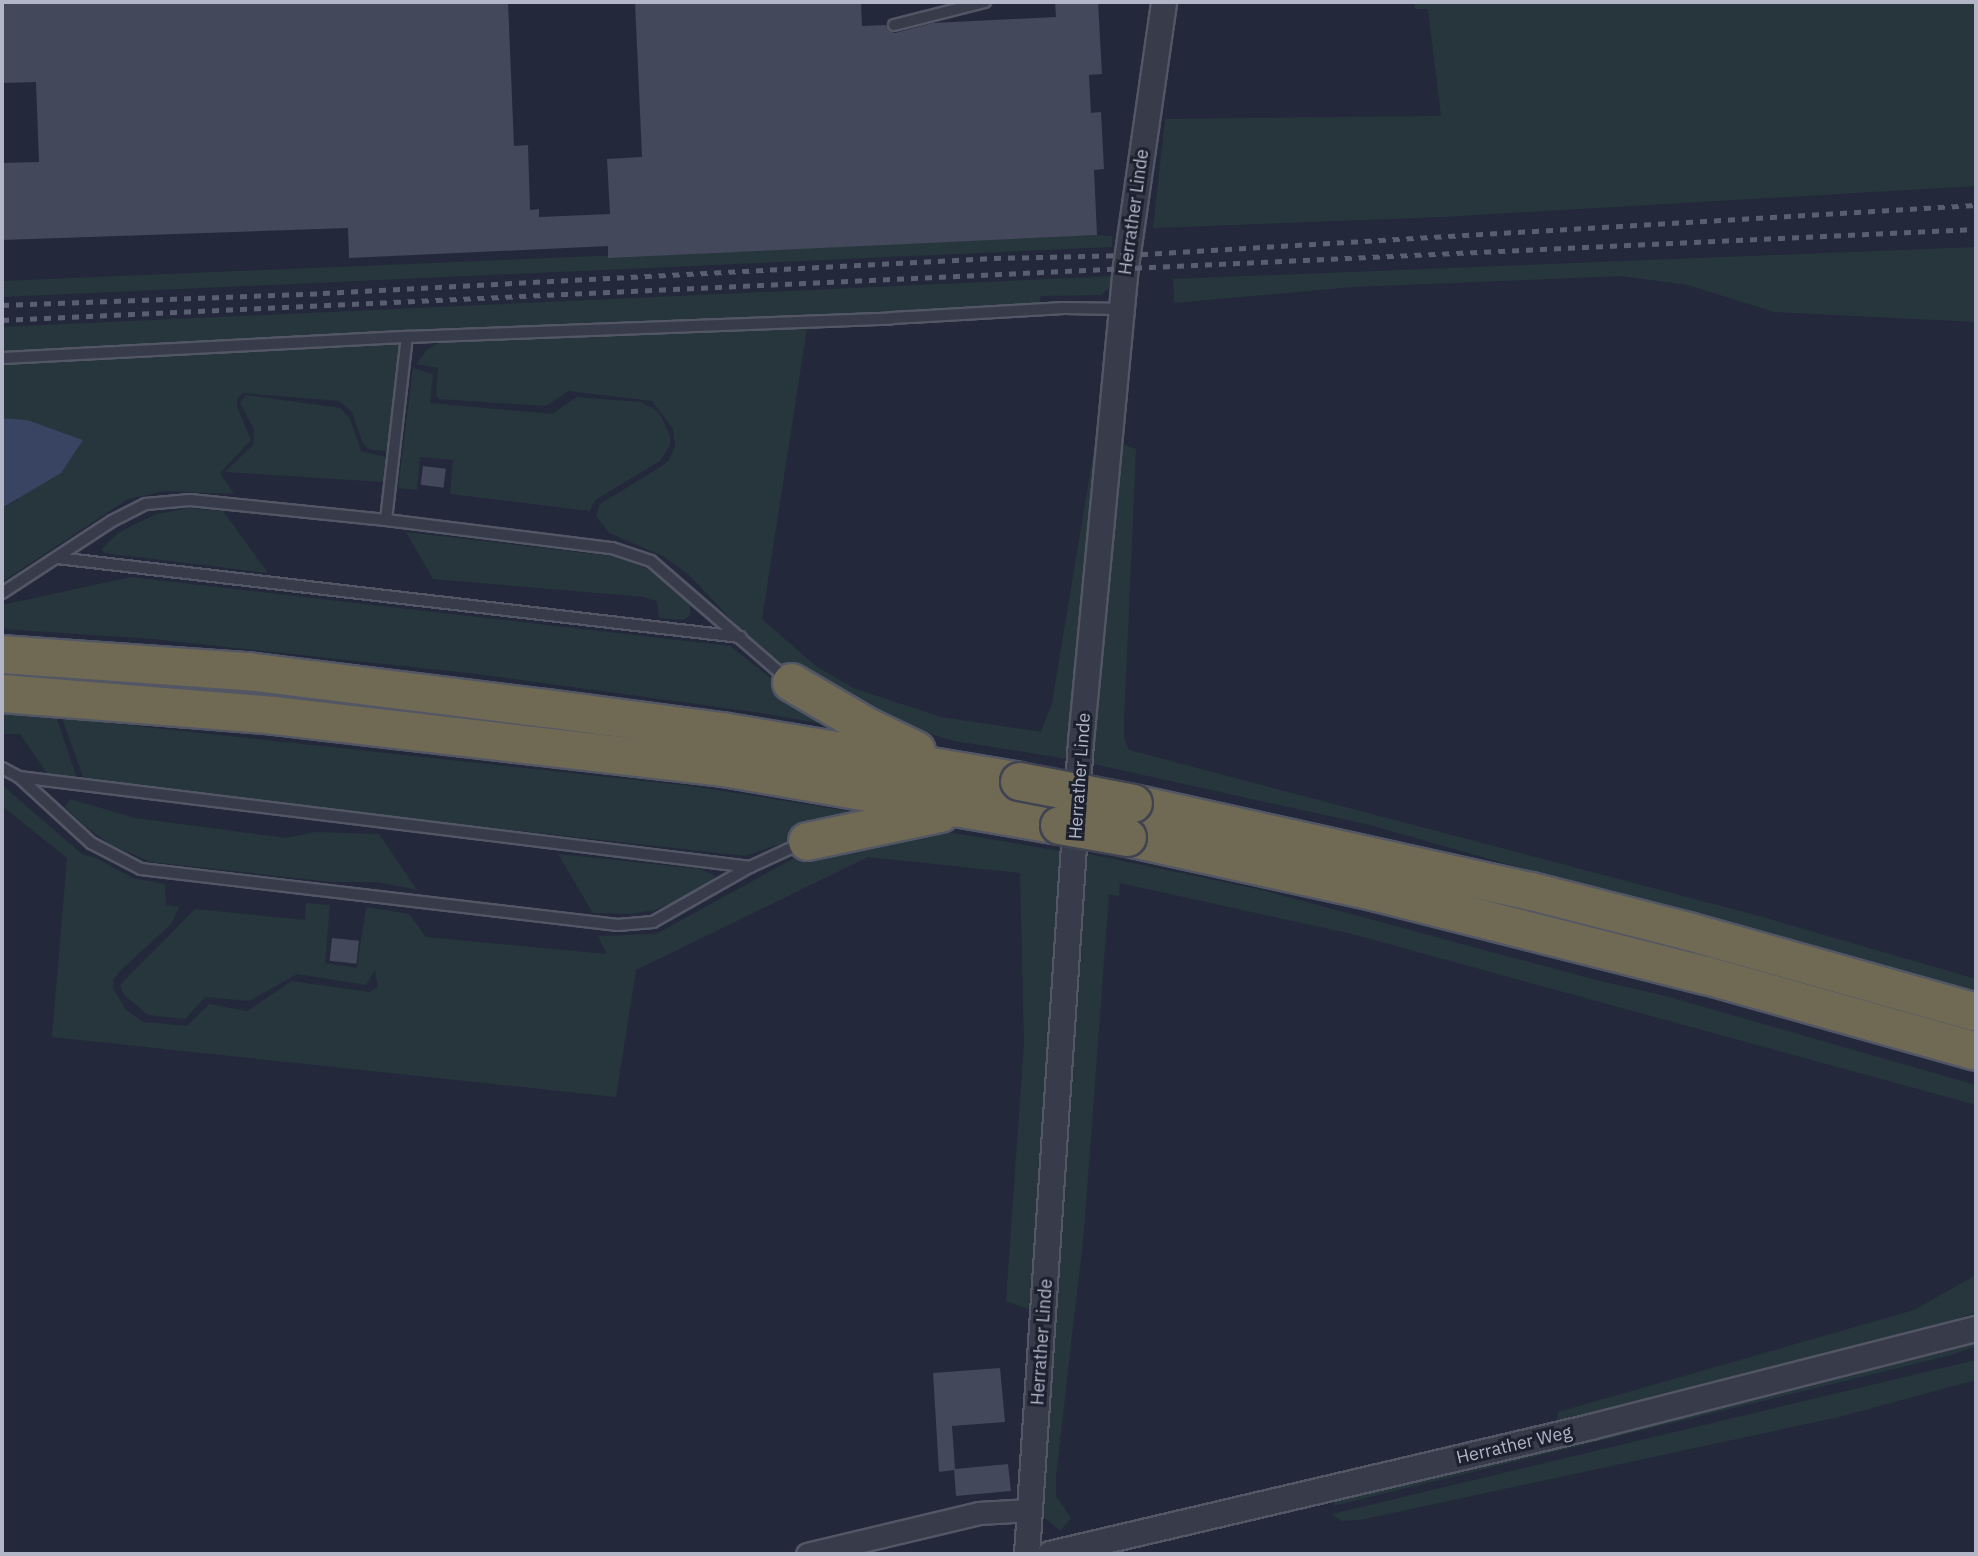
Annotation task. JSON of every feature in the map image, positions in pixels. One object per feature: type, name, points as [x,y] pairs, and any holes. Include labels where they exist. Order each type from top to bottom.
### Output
[{"type":"highway","points":[[2,654],[247,671],[722,731],[1019,781],[1130,820],[1377,892],[1693,972],[1976,1051]]},
{"type":"highway","points":[[791,682],[867,727],[961,771]]},
{"type":"highway","points":[[2,693],[274,715],[723,767],[1012,816],[1130,820],[1544,895],[1688,931],[1976,1012]]},
{"type":"highway","points":[[807,841],[966,809]]},
{"type":"street","name":"Herrather Linde","points":[[1027,1554],[1081,742],[1127,256],[1164,2]]},
{"type":"street","name":"Herrather Weg","points":[[1050,1554],[1591,1427],[1976,1329]]},
{"type":"street","points":[[807,1554],[979,1513],[1030,1510]]},
{"type":"lane","points":[[894,25],[985,2]]},
{"type":"lane","points":[[2,358],[1064,308],[1123,309]]},
{"type":"lane","points":[[386,520],[407,337]]},
{"type":"lane","points":[[2,593],[111,521],[146,504],[190,500],[386,520],[631,553],[651,561],[670,574],[791,682]]},
{"type":"lane","points":[[57,558],[740,637]]},
{"type":"lane","points":[[2,768],[19,777],[91,843],[141,869],[618,925],[653,922],[750,867],[807,841]]},
{"type":"lane","points":[[19,777],[750,867]]},
{"type":"shaded area","points":[[1414,2],[1976,2],[1976,186],[1441,217],[1153,228],[1165,119],[1441,116],[1428,9],[1415,9]]},
{"type":"shaded area","points":[[1112,236],[1112,247],[2,297],[2,281]]},
{"type":"shaded area","points":[[1976,247],[1976,322],[1774,312],[1688,285],[1621,276],[1353,287],[1174,303],[1173,279]]},
{"type":"shaded area","points":[[1115,276],[1110,287],[1101,295],[1041,296],[1039,305],[860,316],[403,333],[391,452],[368,449],[362,441],[352,412],[339,401],[243,393],[238,398],[237,407],[251,440],[220,473],[234,494],[165,491],[128,499],[2,582],[2,508],[18,500],[27,420],[2,418],[2,327]]},
{"type":"shaded area","points":[[807,328],[762,619],[817,667],[853,688],[941,717],[1041,732],[1052,703],[1095,443],[1100,442],[1068,759],[954,741],[880,719],[795,675],[744,633],[689,575],[663,556],[609,533],[596,516],[600,504],[662,466],[669,460],[675,446],[673,429],[652,401],[568,391],[546,406],[439,399],[436,395],[438,368],[416,364],[427,350],[440,342]]},
{"type":"shaded area","points":[[413,368],[433,374],[430,403],[552,414],[577,397],[641,402],[657,411],[662,418],[670,436],[670,445],[660,461],[595,500],[590,511],[450,494],[453,460],[420,457],[417,490],[398,488]]},
{"type":"shaded area","points":[[246,395],[340,408],[350,419],[361,451],[390,458],[382,482],[225,472],[253,445],[254,430],[240,402]]},
{"type":"shaded area","points":[[1120,443],[1136,449],[1124,720],[1124,738],[1129,750],[1759,916],[1976,979],[1976,998],[1370,825],[1089,763]]},
{"type":"shaded area","points":[[188,508],[223,511],[268,573],[104,553],[102,549],[117,534],[133,525],[157,514]]},
{"type":"shaded area","points":[[406,532],[619,557],[648,569],[690,604],[690,616],[682,620],[659,618],[657,601],[644,597],[433,579]]},
{"type":"shaded area","points":[[131,577],[730,646],[801,702],[845,728],[762,713],[477,674],[153,639],[2,629],[2,605]]},
{"type":"shaded area","points":[[2,712],[56,716],[77,779],[47,773],[20,734],[2,734]]},
{"type":"shaded area","points":[[62,718],[691,786],[867,814],[745,856],[85,782]]},
{"type":"shaded area","points":[[2,785],[82,854],[96,858],[133,878],[165,884],[166,905],[179,907],[171,924],[119,972],[113,980],[113,988],[126,1010],[144,1022],[187,1026],[209,1004],[247,1011],[292,981],[369,992],[378,987],[375,970],[366,985],[297,974],[249,1001],[205,997],[185,1019],[148,1015],[124,995],[120,985],[195,909],[305,920],[306,903],[330,905],[325,963],[357,968],[366,907],[409,914],[426,937],[607,954],[598,936],[656,934],[807,851],[935,830],[1061,851],[1036,1258],[1028,1309],[1006,1301],[1024,1043],[1020,873],[868,857],[636,970],[616,1097],[52,1037],[67,858],[2,806]]},
{"type":"shaded area","points":[[70,799],[135,818],[286,838],[315,832],[379,834],[417,890],[377,882],[332,882],[151,862],[111,845],[86,827],[65,807]]},
{"type":"shaded area","points":[[1080,852],[1262,890],[1596,980],[1666,996],[1976,1085],[1976,1105],[1352,934],[1120,883],[1119,896],[1109,894],[1084,1231],[1056,1476],[1056,1496],[1071,1518],[1060,1531],[1041,1514]]},
{"type":"shaded area","points":[[558,854],[700,869],[716,876],[696,893],[655,910],[632,914],[593,913]]},
{"type":"shaded area","points":[[1976,1275],[1976,1312],[1968,1315],[1907,1336],[1557,1421],[1558,1412],[1914,1310]]},
{"type":"shaded area","points":[[1976,1342],[1976,1346],[1951,1355],[1333,1506],[1336,1497],[1858,1373]]},
{"type":"shaded area","points":[[1976,1360],[1976,1380],[1839,1417],[1360,1520],[1342,1521],[1332,1514]]},
{"type":"water","points":[[2,418],[27,420],[83,440],[61,473],[2,508]]},
{"type":"building","points":[[2,2],[508,2],[514,146],[528,145],[530,210],[539,209],[539,217],[610,214],[607,159],[642,157],[635,2],[861,2],[862,26],[886,25],[889,31],[895,33],[933,23],[1056,17],[1055,2],[1098,2],[1102,74],[1089,75],[1091,113],[1101,112],[1104,169],[1094,170],[1097,235],[608,258],[608,246],[349,258],[348,228],[2,240],[2,163],[39,162],[36,82],[2,83]]},
{"type":"building","points":[[423,466],[446,469],[444,488],[421,485]]},
{"type":"building","points":[[332,938],[359,941],[356,964],[330,961]]},
{"type":"building","points":[[1000,1368],[1005,1422],[952,1426],[955,1469],[1008,1464],[1011,1491],[956,1496],[954,1470],[939,1472],[933,1373]]},
{"type":"railway","points":[[2,305],[323,293],[994,258],[1127,255],[1976,205]]},
{"type":"railway","points":[[2,320],[1976,229]]}]
